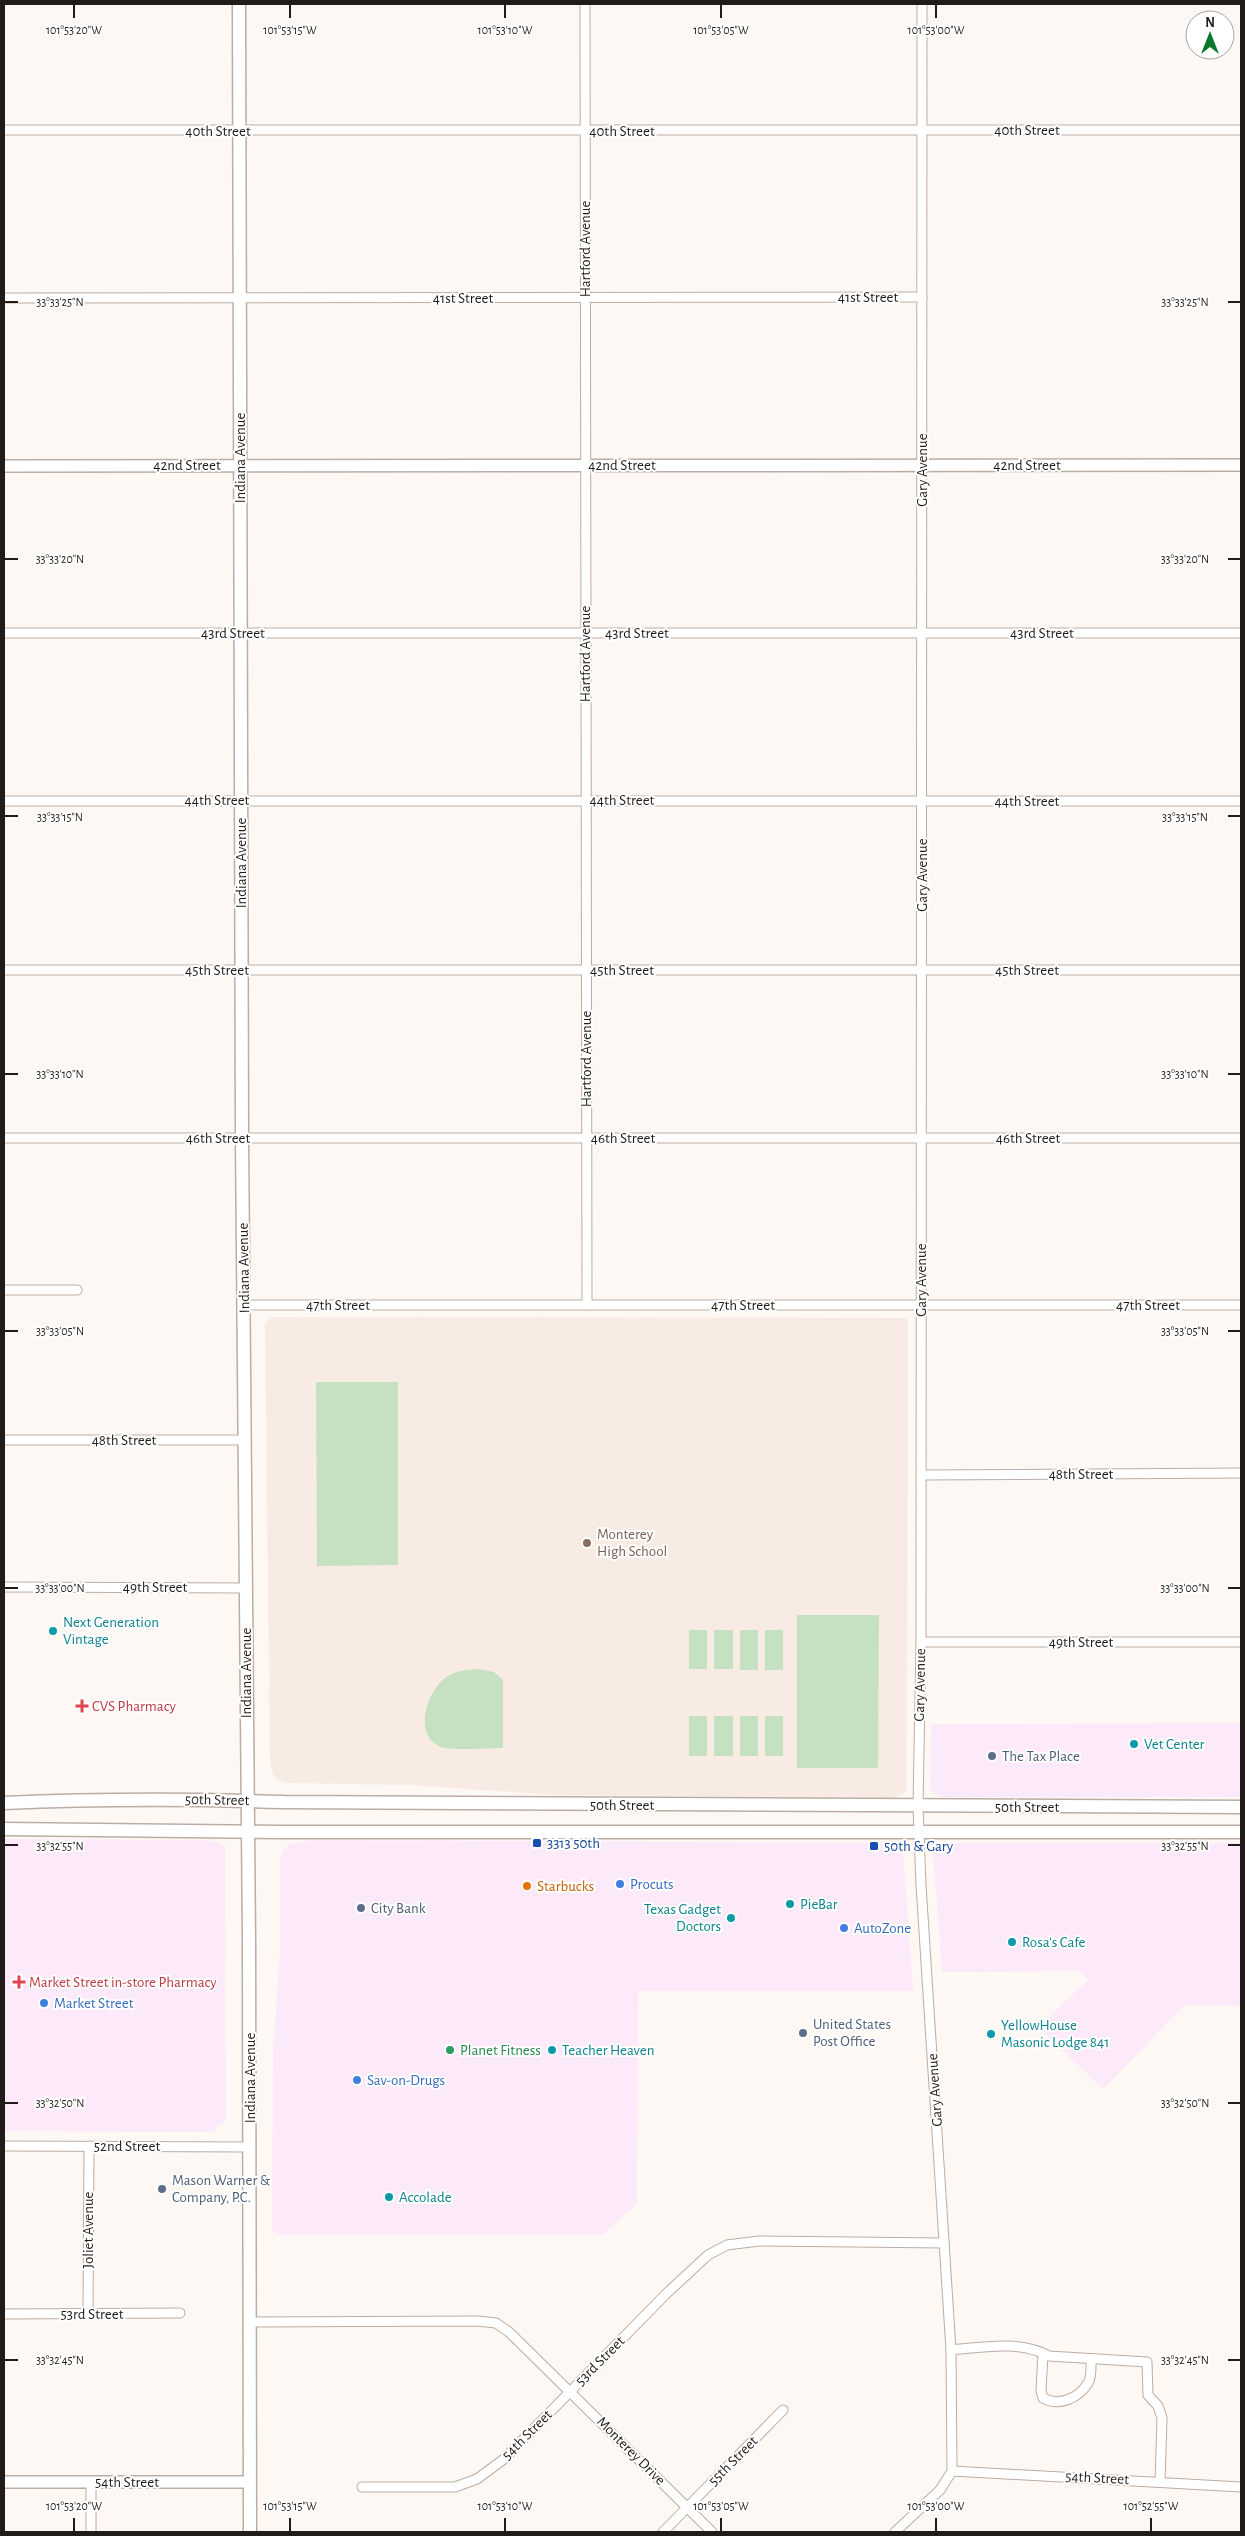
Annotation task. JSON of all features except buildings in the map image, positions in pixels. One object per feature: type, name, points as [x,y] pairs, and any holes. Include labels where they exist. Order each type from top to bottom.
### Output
[{"type":"main road","name":"Indiana Avenue","points":[[239,4],[242,1138],[250,2146],[250,2532]]},
{"type":"main road","name":"50th Street","points":[[4,1803],[108,1799],[918,1807],[1241,1807]]},
{"type":"main road","name":"50th Street","points":[[4,1829],[1241,1832]]},
{"type":"street","name":"Hartford Avenue","points":[[585,4],[586,1305]]},
{"type":"street","name":"Gary Avenue","points":[[922,4],[921,1642],[918,1807],[951,2350],[952,2471]]},
{"type":"street","name":"40th Street","points":[[4,130],[1241,130]]},
{"type":"street","name":"41st Street","points":[[4,298],[922,297]]},
{"type":"street","name":"42nd Street","points":[[4,466],[1241,465]]},
{"type":"street","name":"43rd Street","points":[[4,633],[1241,633]]},
{"type":"street","name":"44th Street","points":[[4,801],[1241,801]]},
{"type":"street","name":"45th Street","points":[[4,970],[1241,970]]},
{"type":"street","name":"46th Street","points":[[4,1138],[1241,1138]]},
{"type":"street","points":[[4,1290],[77,1290]]},
{"type":"street","name":"47th Street","points":[[244,1305],[1241,1305]]},
{"type":"street","name":"48th Street","points":[[4,1440],[245,1440]]},
{"type":"street","name":"48th Street","points":[[921,1475],[1241,1473]]},
{"type":"street","name":"49th Street","points":[[4,1587],[245,1588]]},
{"type":"street","name":"49th Street","points":[[921,1642],[1241,1642]]},
{"type":"street","name":"52nd Street","points":[[4,2146],[250,2146]]},
{"type":"street","name":"Joliet Avenue","points":[[88,2314],[89,2146]]},
{"type":"street","name":"53rd Street","points":[[250,2322],[477,2321],[496,2323],[509,2332],[570,2391],[666,2294],[708,2256],[727,2245],[759,2241],[944,2243]]},
{"type":"street","name":"53rd Street","points":[[4,2314],[180,2313]]},
{"type":"street","points":[[951,2350],[1017,2346],[1036,2349],[1049,2356],[1147,2362],[1148,2395],[1158,2406],[1162,2418],[1160,2482]]},
{"type":"street","points":[[1043,2353],[1041,2391],[1043,2398],[1048,2400],[1068,2401],[1073,2399],[1089,2382],[1091,2359]]},
{"type":"street","name":"54th Street","points":[[362,2487],[454,2487],[477,2479],[504,2459],[570,2391]]},
{"type":"street","name":"Monterey Drive","points":[[570,2391],[712,2532]]},
{"type":"street","name":"55th Street","points":[[663,2532],[783,2410]]},
{"type":"street","points":[[895,2532],[940,2490],[952,2471]]},
{"type":"street","name":"54th Street","points":[[952,2471],[1241,2487]]},
{"type":"street","name":"54th Street","points":[[4,2482],[250,2482]]},
{"type":"street","points":[[91,2482],[91,2532]]},
{"type":"shaded area","name":"Monterey High School","points":[[272,1317],[906,1318],[908,1321],[907,1786],[905,1792],[896,1798],[554,1795],[411,1785],[287,1783],[277,1780],[273,1774],[270,1762],[265,1324]]},
{"type":"shaded area","points":[[1241,1723],[1241,1796],[1238,1797],[943,1797],[934,1794],[930,1789],[931,1724]]},
{"type":"shaded area","points":[[4,1839],[209,1840],[220,1843],[225,1847],[226,2119],[213,2132],[4,2131]]},
{"type":"shaded area","points":[[312,1840],[892,1843],[901,1847],[903,1853],[913,1991],[638,1991],[637,2203],[603,2235],[282,2235],[272,2231],[273,2054],[280,1952],[280,1859],[283,1850],[290,1844]]},
{"type":"shaded area","points":[[945,1843],[1241,1843],[1241,2006],[1185,2005],[1103,2089],[1038,2027],[1088,1980],[1080,1971],[942,1972],[933,1853],[939,1845]]},
{"type":"green space","points":[[316,1382],[398,1382],[398,1565],[317,1566]]},
{"type":"green space","points":[[797,1615],[879,1615],[878,1768],[797,1768]]},
{"type":"green space","points":[[689,1630],[707,1630],[707,1669],[689,1669]]},
{"type":"green space","points":[[714,1630],[733,1630],[733,1669],[714,1669]]},
{"type":"green space","points":[[740,1630],[758,1630],[758,1670],[740,1670]]},
{"type":"green space","points":[[765,1630],[783,1630],[783,1670],[765,1670]]},
{"type":"green space","points":[[478,1669],[494,1672],[503,1680],[503,1748],[461,1749],[441,1747],[432,1741],[427,1733],[425,1723],[429,1701],[440,1682],[448,1676],[459,1671]]},
{"type":"green space","points":[[689,1716],[707,1716],[707,1756],[689,1756]]},
{"type":"green space","points":[[714,1716],[733,1716],[733,1756],[714,1756]]},
{"type":"green space","points":[[740,1716],[758,1716],[758,1756],[740,1756]]},
{"type":"green space","points":[[765,1716],[783,1716],[783,1756],[765,1756]]},
{"type":"place","name":"Monterey High School","points":[[587,1543]]},
{"type":"place","name":"Next Generation Vintage","points":[[53,1631]]},
{"type":"place","name":"CVS Pharmacy","points":[[82,1706]]},
{"type":"place","name":"Vet Center","points":[[1134,1744]]},
{"type":"place","name":"The Tax Place","points":[[992,1756]]},
{"type":"place","name":"3313 50th","points":[[537,1843]]},
{"type":"place","name":"50th & Gary","points":[[874,1846]]},
{"type":"place","name":"Procuts","points":[[620,1884]]},
{"type":"place","name":"Starbucks","points":[[527,1886]]},
{"type":"place","name":"PieBar","points":[[790,1904]]},
{"type":"place","name":"City Bank","points":[[361,1908]]},
{"type":"place","name":"Texas Gadget Doctors","points":[[731,1918]]},
{"type":"place","name":"AutoZone","points":[[844,1928]]},
{"type":"place","name":"Rosa's Cafe","points":[[1012,1942]]},
{"type":"place","name":"Market Street in-store Pharmacy","points":[[19,1982]]},
{"type":"place","name":"Market Street","points":[[44,2003]]},
{"type":"place","name":"United States Post Office","points":[[803,2033]]},
{"type":"place","name":"YellowHouse Masonic Lodge 841","points":[[991,2034]]},
{"type":"place","name":"Planet Fitness","points":[[450,2050]]},
{"type":"place","name":"Teacher Heaven","points":[[552,2050]]},
{"type":"place","name":"Sav-on-Drugs","points":[[357,2080]]},
{"type":"place","name":"Mason Warner & Company, P.C.","points":[[162,2189]]},
{"type":"place","name":"Accolade","points":[[389,2197]]}]
